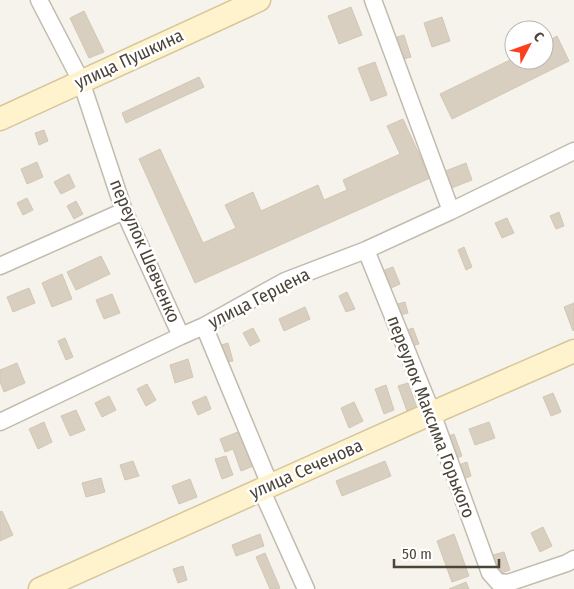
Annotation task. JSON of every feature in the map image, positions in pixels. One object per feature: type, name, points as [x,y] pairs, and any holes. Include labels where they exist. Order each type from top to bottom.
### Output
[{"type":"main road","name":"улица Пушкина","points":[[0,119],[259,0]]},
{"type":"main road","name":"улица Сеченова","points":[[40,589],[574,351]]},
{"type":"street","name":"переулок Шевченко","points":[[39,0],[81,81],[124,211],[181,336]]},
{"type":"street","points":[[373,0],[451,211]]},
{"type":"street","name":"улица Герцена","points":[[0,422],[204,326],[285,281],[366,250],[574,151]]},
{"type":"street","points":[[0,266],[124,211]]},
{"type":"street","name":"переулок Максима Горького","points":[[366,250],[432,413],[490,573],[498,582],[508,583],[574,559]]},
{"type":"street","points":[[204,326],[306,589]]},
{"type":"building","points":[[351,7],[362,35],[339,44],[328,16]]},
{"type":"building","points":[[84,11],[104,52],[89,58],[70,18]]},
{"type":"building","points":[[442,17],[450,41],[432,47],[424,23]]},
{"type":"building","points":[[404,35],[411,57],[400,60],[394,38]]},
{"type":"building","points":[[557,36],[569,61],[554,68],[554,38]]},
{"type":"building","points":[[375,62],[387,95],[371,101],[358,68]]},
{"type":"building","points":[[504,63],[504,70],[551,70],[452,119],[440,94]]},
{"type":"building","points":[[199,77],[204,87],[126,123],[122,113]]},
{"type":"building","points":[[403,119],[430,178],[195,283],[139,159],[160,149],[203,243],[236,228],[225,205],[253,192],[261,211],[318,185],[324,200],[347,190],[343,180],[400,154],[387,126]]},
{"type":"building","points":[[44,130],[48,141],[39,145],[35,133]]},
{"type":"building","points":[[37,162],[43,177],[27,184],[21,169]]},
{"type":"building","points":[[466,163],[472,180],[449,189],[443,172]]},
{"type":"building","points":[[69,174],[75,187],[61,194],[54,182]]},
{"type":"building","points":[[27,198],[33,210],[23,215],[17,203]]},
{"type":"building","points":[[76,201],[83,214],[74,219],[67,206]]},
{"type":"building","points":[[559,212],[564,226],[556,229],[550,216]]},
{"type":"building","points":[[507,218],[514,233],[502,238],[495,223]]},
{"type":"building","points":[[464,247],[472,267],[466,270],[458,250]]},
{"type":"building","points":[[101,256],[110,274],[76,290],[67,272]]},
{"type":"building","points":[[393,267],[400,284],[389,289],[382,271]]},
{"type":"building","points":[[62,274],[72,299],[52,307],[42,283]]},
{"type":"building","points":[[29,288],[35,303],[13,312],[7,297]]},
{"type":"building","points":[[347,292],[355,309],[346,312],[339,296]]},
{"type":"building","points":[[112,294],[120,313],[104,319],[96,300]]},
{"type":"building","points":[[405,302],[408,313],[397,316],[394,305]]},
{"type":"building","points":[[574,303],[574,330],[573,331],[564,307]]},
{"type":"building","points":[[305,307],[310,319],[284,331],[279,319]]},
{"type":"building","points":[[253,328],[260,341],[250,346],[243,333]]},
{"type":"building","points":[[413,328],[419,344],[409,347],[404,331]]},
{"type":"building","points":[[65,338],[73,357],[66,360],[58,341]]},
{"type":"building","points":[[228,343],[233,361],[225,362],[221,345]]},
{"type":"building","points":[[188,359],[193,377],[175,383],[170,365]]},
{"type":"building","points":[[17,363],[25,383],[4,392],[0,382],[0,370]]},
{"type":"building","points":[[408,383],[417,408],[407,411],[398,386]]},
{"type":"building","points":[[147,384],[156,400],[146,406],[137,389]]},
{"type":"building","points":[[386,385],[394,410],[384,414],[375,389]]},
{"type":"building","points":[[553,393],[561,412],[551,416],[543,397]]},
{"type":"building","points":[[109,396],[116,410],[102,417],[95,403]]},
{"type":"building","points":[[206,396],[211,409],[198,415],[192,402]]},
{"type":"building","points":[[354,402],[363,421],[349,428],[341,408]]},
{"type":"building","points":[[76,410],[85,430],[70,436],[61,416]]},
{"type":"building","points":[[44,422],[52,442],[38,449],[29,429]]},
{"type":"building","points":[[489,422],[495,438],[475,445],[469,429]]},
{"type":"building","points":[[243,430],[256,465],[241,471],[233,449],[225,452],[220,439]]},
{"type":"building","points":[[454,434],[462,456],[454,459],[446,437]]},
{"type":"building","points":[[226,456],[233,475],[222,479],[215,459]]},
{"type":"building","points":[[133,461],[139,476],[125,480],[120,465]]},
{"type":"building","points":[[385,461],[391,476],[342,496],[336,481]]},
{"type":"building","points":[[467,462],[471,476],[461,480],[456,466]]},
{"type":"building","points":[[101,478],[105,492],[86,497],[82,483]]},
{"type":"building","points":[[190,479],[197,497],[179,504],[172,486]]},
{"type":"building","points":[[2,511],[13,535],[0,541],[0,512]]},
{"type":"building","points":[[543,527],[552,546],[540,552],[531,533]]},
{"type":"building","points":[[260,534],[264,546],[236,556],[232,545]]},
{"type":"building","points":[[454,534],[469,576],[452,582],[437,541]]},
{"type":"building","points":[[504,552],[510,570],[499,574],[493,555]]},
{"type":"building","points":[[265,553],[280,588],[270,589],[256,557]]},
{"type":"building","points":[[183,566],[187,580],[178,583],[173,569]]},
{"type":"building","points":[[466,582],[469,589],[449,589]]}]
